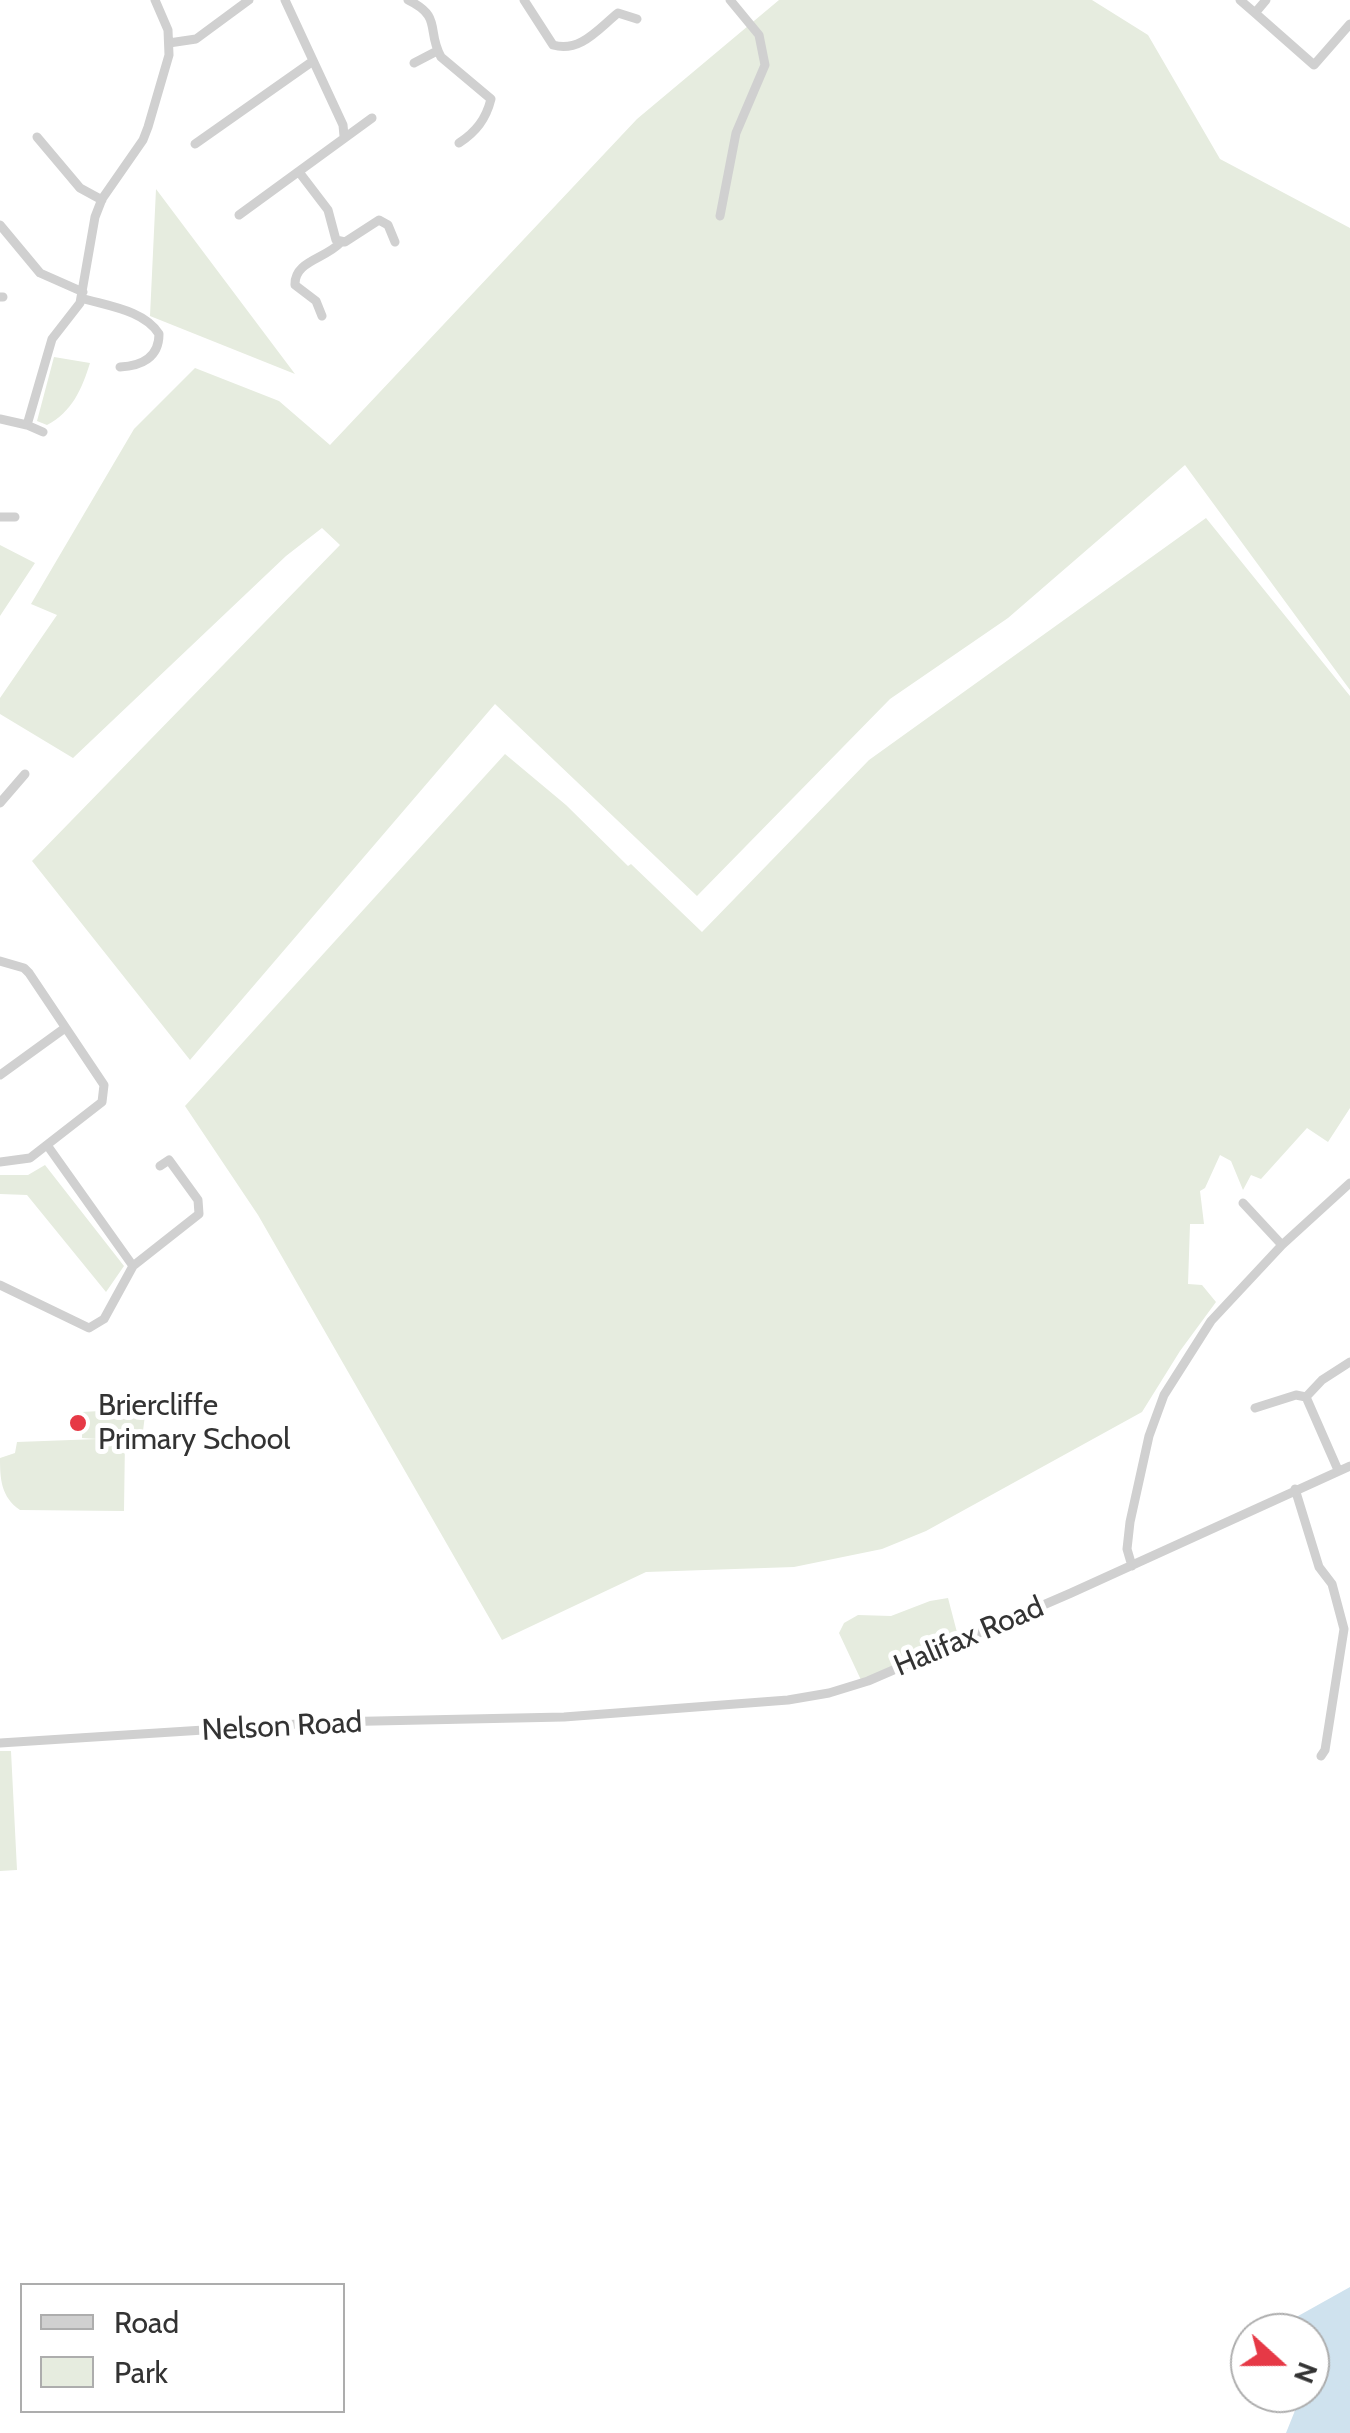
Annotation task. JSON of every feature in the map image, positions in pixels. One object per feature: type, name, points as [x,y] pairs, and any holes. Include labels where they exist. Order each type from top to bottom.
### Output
[{"type":"street","points":[[28,424],[52,339],[82,295],[95,217],[102,200],[143,140],[169,54],[168,30],[155,0]]},
{"type":"street","points":[[169,42],[196,39],[249,0]]},
{"type":"street","points":[[284,0],[344,125],[344,136]]},
{"type":"street","points":[[408,0],[432,18],[437,51],[491,99]]},
{"type":"street","points":[[524,0],[553,44],[581,44],[617,8],[638,19]]},
{"type":"street","points":[[720,216],[736,133],[765,65],[759,35],[730,0]]},
{"type":"street","points":[[1240,0],[1314,65],[1350,24]]},
{"type":"street","points":[[1256,13],[1266,0]]},
{"type":"street","points":[[546,57],[553,44]]},
{"type":"street","points":[[414,63],[437,51]]},
{"type":"street","points":[[195,144],[203,133],[313,61]]},
{"type":"street","points":[[459,142],[474,134],[491,99],[503,95]]},
{"type":"street","points":[[239,214],[372,118]]},
{"type":"street","points":[[44,140],[80,188],[102,200]]},
{"type":"street","points":[[299,172],[322,200],[340,243]]},
{"type":"street","points":[[322,316],[316,301],[295,286],[295,276],[302,266],[379,220],[388,225],[395,242]]},
{"type":"street","points":[[0,225],[13,248],[40,273],[82,295],[142,317],[159,334],[154,354],[145,362],[120,366]]},
{"type":"street","points":[[0,419],[28,424],[43,432]]},
{"type":"street","points":[[0,516],[15,517]]},
{"type":"street","points":[[0,803],[25,774]]},
{"type":"street","points":[[0,961],[24,968],[104,1085],[104,1096],[46,1145],[23,1162],[0,1162]]},
{"type":"street","points":[[0,1075],[66,1028]]},
{"type":"street","points":[[46,1145],[133,1266]]},
{"type":"street","points":[[0,1284],[89,1328],[99,1325],[133,1266],[199,1214],[198,1200],[168,1161]]},
{"type":"street","points":[[1132,1566],[1127,1549],[1130,1522],[1157,1408],[1211,1321],[1282,1244],[1350,1183]]},
{"type":"street","points":[[1243,1203],[1282,1244]]},
{"type":"street","points":[[1306,1397],[1322,1380],[1350,1362]]},
{"type":"street","points":[[1255,1408],[1296,1394],[1306,1397],[1338,1470]]},
{"type":"street","name":"Halifax Road","points":[[564,1717],[788,1700],[868,1681],[1350,1466]]},
{"type":"street","points":[[1295,1488],[1319,1567],[1332,1584],[1344,1629],[1321,1756]]},
{"type":"street","name":"Nelson Road","points":[[0,1744],[329,1722],[564,1717]]},
{"type":"green space","points":[[779,0],[1092,0],[1148,35],[1220,159],[1350,228],[1350,690],[1185,465],[1008,618],[890,699],[697,896],[495,704],[190,1060],[32,861],[340,545],[322,528],[286,556],[73,758],[0,714],[0,698],[57,615],[31,604],[134,429],[195,368],[279,401],[330,445],[637,119]]},
{"type":"green space","points":[[156,189],[295,374],[150,316]]},
{"type":"green space","points":[[54,357],[90,363],[75,399],[47,425],[37,421]]},
{"type":"green space","points":[[1206,518],[1350,696],[1350,1108],[1328,1142],[1307,1128],[1261,1179],[1251,1175],[1243,1190],[1231,1161],[1220,1155],[1200,1191],[1204,1224],[1190,1224],[1188,1284],[1202,1285],[1216,1302],[1142,1412],[926,1531],[882,1549],[794,1567],[646,1572],[502,1640],[258,1215],[185,1106],[505,754],[566,805],[702,932],[869,760]]},
{"type":"green space","points":[[0,545],[35,563],[0,616]]},
{"type":"green space","points":[[45,1165],[124,1266],[106,1292],[27,1195],[0,1194],[0,1175],[28,1175]]},
{"type":"green space","points":[[121,1400],[145,1415],[142,1439],[125,1439],[124,1511],[20,1510],[14,1505],[3,1487],[0,1458],[15,1453],[17,1442],[98,1439],[82,1438],[82,1412],[100,1411],[101,1401]]},
{"type":"green space","points":[[948,1598],[959,1640],[861,1680],[839,1633],[844,1623],[858,1615],[891,1616]]},
{"type":"green space","points":[[0,1751],[11,1751],[17,1870],[0,1871]]},
{"type":"water","points":[[1350,2287],[1350,2433],[1286,2433],[1294,2413],[1330,2413],[1330,2313],[1303,2313]]},
{"type":"place","name":"Briercliffe Primary School","points":[[78,1423]]}]
